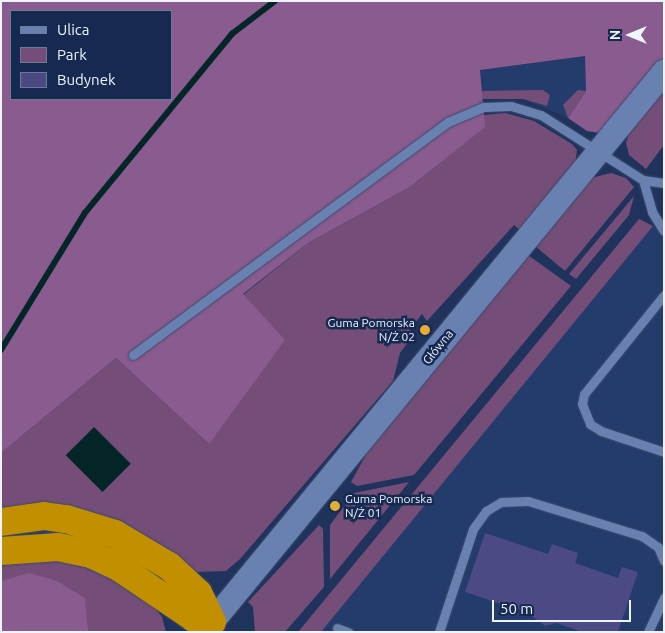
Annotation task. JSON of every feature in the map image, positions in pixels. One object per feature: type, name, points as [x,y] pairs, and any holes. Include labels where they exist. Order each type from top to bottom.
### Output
[{"type":"highway","points":[[1,522],[44,516],[66,519],[115,534],[169,566],[198,593],[208,627]]},
{"type":"highway","points":[[1,552],[58,547],[91,554],[117,566],[208,627]]},
{"type":"main road","name":"Główna","points":[[208,627],[664,72]]},
{"type":"lane","points":[[133,355],[448,122],[484,106],[511,106],[541,115],[643,180],[664,183]]},
{"type":"lane","points":[[643,180],[652,212],[664,231]]},
{"type":"lane","points":[[664,294],[584,394],[582,404],[590,424],[601,431],[664,452]]},
{"type":"lane","points":[[439,632],[473,529],[486,511],[501,502],[528,501],[642,536],[658,547],[664,561]]},
{"type":"lane","points":[[648,632],[664,597]]},
{"type":"lane","points":[[337,628],[348,632]]},
{"type":"shaded area","points":[[1,1],[664,1],[664,58],[600,133],[587,131],[568,118],[586,91],[585,56],[480,70],[485,127],[410,187],[308,243],[243,294],[285,340],[209,444],[116,358],[1,453]]},
{"type":"shaded area","points":[[585,56],[586,91],[568,118],[523,99],[482,99],[479,70]]},
{"type":"shaded area","points":[[664,213],[664,632],[321,632],[479,437]]},
{"type":"shaded area","points":[[94,427],[131,464],[102,492],[66,455]]},
{"type":"shaded area","points":[[29,573],[57,581],[85,598],[88,632],[1,632],[1,581]]},
{"type":"green space","points":[[664,87],[664,145],[646,169],[629,155],[626,143],[630,129]]},
{"type":"green space","points":[[543,90],[550,95],[547,106],[523,99],[482,99],[481,91]]},
{"type":"green space","points":[[578,90],[586,91],[568,118],[563,105]]},
{"type":"green space","points":[[505,113],[534,121],[572,144],[577,150],[575,165],[522,232],[514,225],[427,321],[422,314],[410,329],[414,334],[400,353],[393,381],[240,559],[226,571],[196,572],[122,524],[1,512],[1,453],[116,358],[209,444],[243,295],[308,243],[410,187],[484,127],[484,115]]},
{"type":"green space","points":[[611,173],[626,178],[634,187],[565,271],[535,246],[591,178]]},
{"type":"green space","points":[[634,196],[629,215],[576,279],[569,274]]},
{"type":"green space","points":[[639,219],[653,226],[321,632],[298,632]]},
{"type":"green space","points":[[528,255],[571,286],[414,475],[357,486],[351,482],[374,440]]},
{"type":"green space","points":[[409,482],[330,579],[330,525],[354,493]]},
{"type":"green space","points":[[319,525],[323,529],[324,587],[285,632],[255,632],[253,607],[248,602]]},
{"type":"green space","points":[[63,559],[118,580],[152,604],[162,617],[166,632],[1,632],[1,564]]},
{"type":"building","points":[[485,533],[548,554],[552,544],[578,553],[575,563],[618,578],[622,567],[638,572],[618,632],[583,632],[556,623],[545,626],[528,613],[465,592]]},
{"type":"waterway","points":[[1,350],[85,213],[232,34],[275,1]]},
{"type":"place","name":"Guma Pomorska N/Ż 02","points":[[425,330]]},
{"type":"place","name":"Guma Pomorska N/Ż 01","points":[[335,506]]}]
